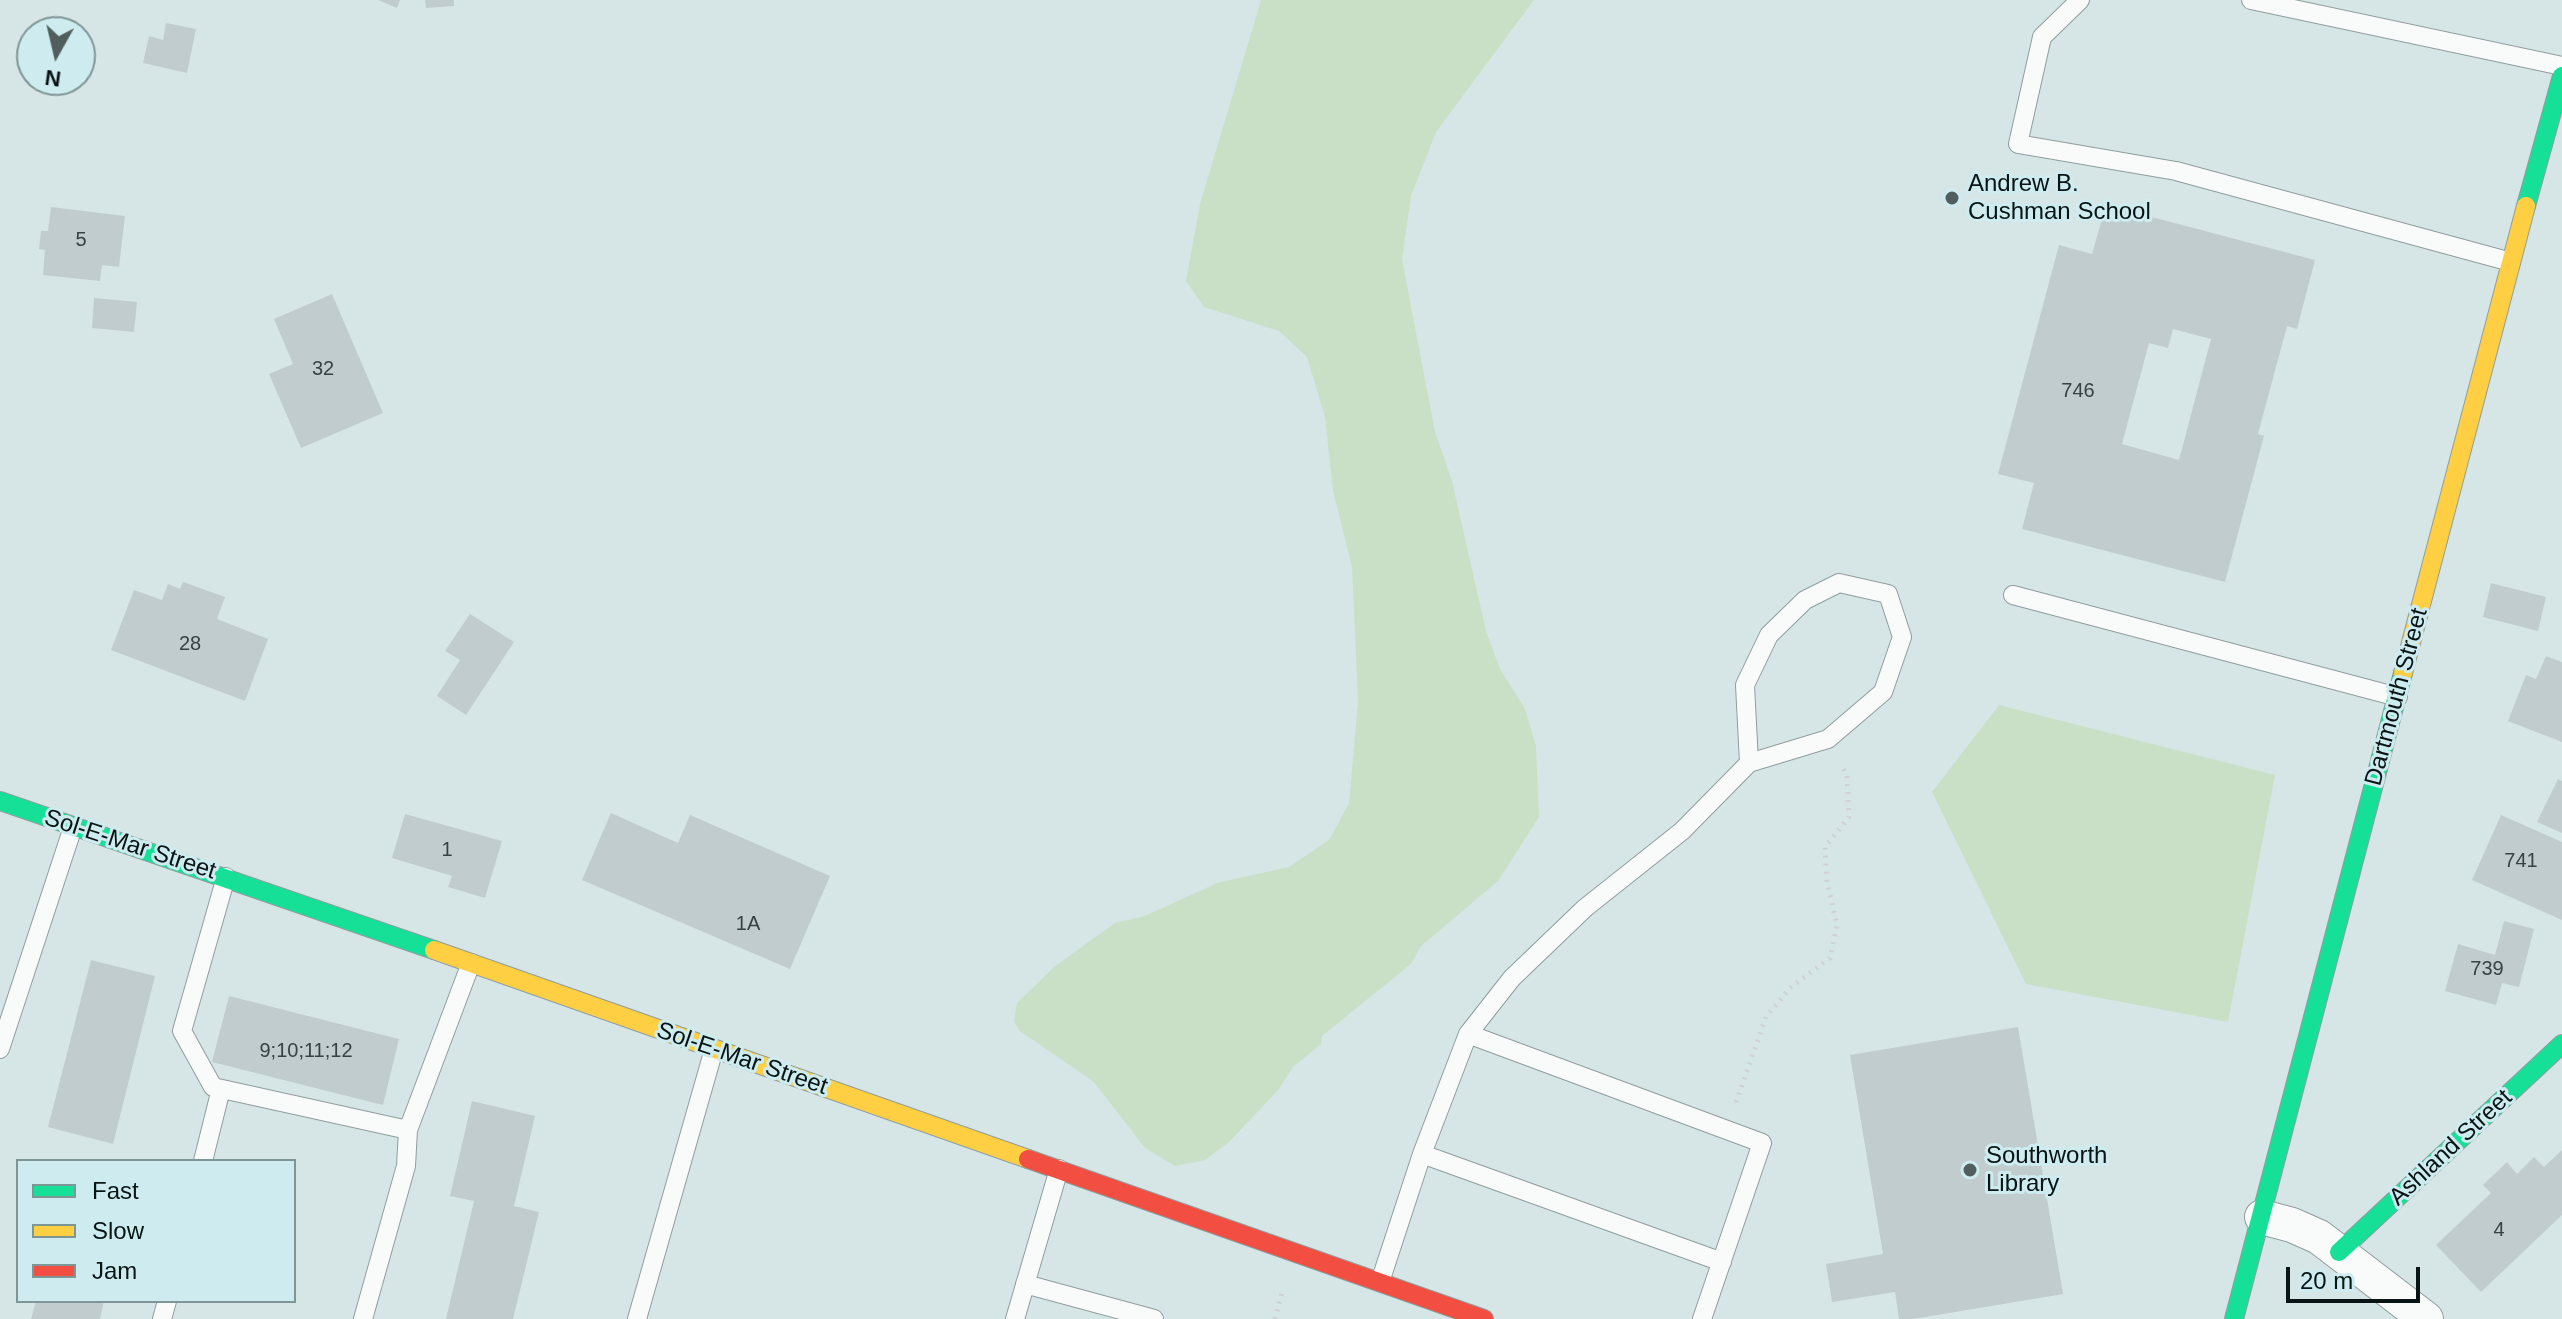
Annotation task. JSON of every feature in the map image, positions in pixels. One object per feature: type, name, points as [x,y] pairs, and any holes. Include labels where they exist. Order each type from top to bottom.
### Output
[{"type":"street","name":"Dartmouth Street","points":[[2234,1319],[2562,76]]},
{"type":"street","name":"Sol-E-Mar Street","points":[[0,801],[226,877],[1484,1319]]},
{"type":"street","name":"Ashland Street","points":[[2339,1252],[2562,1044]]},
{"type":"street","points":[[2262,1217],[2319,1237],[2426,1319]]},
{"type":"lane","points":[[2080,0],[2042,37],[2018,144],[2176,171],[2511,262]]},
{"type":"lane","points":[[2251,0],[2562,66]]},
{"type":"lane","points":[[1380,1282],[1422,1154],[1468,1034],[1512,978],[1585,908],[1682,831],[1749,763],[1828,739],[1883,692],[1902,637],[1888,594],[1839,583],[1805,600],[1769,635],[1745,685],[1749,763]]},
{"type":"lane","points":[[2013,595],[2398,697]]},
{"type":"lane","points":[[0,1049],[73,827]]},
{"type":"lane","points":[[226,877],[182,1031],[213,1087],[408,1130]]},
{"type":"lane","points":[[363,1319],[406,1166],[408,1130],[471,963]]},
{"type":"lane","points":[[1468,1034],[1762,1143],[1702,1319]]},
{"type":"lane","points":[[637,1319],[714,1049]]},
{"type":"lane","points":[[204,1159],[221,1089]]},
{"type":"lane","points":[[1422,1154],[1722,1262]]},
{"type":"lane","points":[[1015,1319],[1059,1169]]},
{"type":"lane","points":[[1025,1284],[1154,1319]]},
{"type":"path","points":[[1726,1129],[1766,1017],[1790,988],[1830,958],[1837,925],[1827,882],[1825,847],[1849,817],[1847,776],[1828,739]]},
{"type":"green space","points":[[1261,0],[1534,0],[1436,132],[1411,196],[1402,259],[1435,432],[1452,481],[1486,631],[1500,669],[1525,709],[1536,746],[1539,817],[1498,881],[1421,946],[1411,964],[1322,1036],[1321,1044],[1293,1067],[1279,1089],[1229,1142],[1205,1160],[1175,1166],[1145,1148],[1094,1082],[1020,1031],[1014,1022],[1017,1003],[1054,967],[1115,923],[1145,916],[1217,883],[1289,867],[1329,840],[1349,803],[1358,702],[1352,567],[1333,490],[1325,417],[1307,357],[1279,331],[1204,307],[1186,281],[1200,204]]},
{"type":"green space","points":[[1999,705],[2275,775],[2228,1022],[2026,984],[1932,792]]},
{"type":"building","points":[[378,0],[400,0],[397,8]]},
{"type":"building","points":[[425,0],[454,0],[454,6],[426,8]]},
{"type":"building","points":[[166,23],[196,29],[187,73],[143,63],[149,36],[163,40]]},
{"type":"building","points":[[2106,205],[2315,260],[2297,329],[2287,326],[2258,434],[2264,436],[2225,582],[2022,529],[2034,483],[1998,474],[2059,245],[2092,254]],"holes":[[[2173,329],[2211,339],[2179,460],[2122,444],[2149,343],[2168,348]]]},
{"type":"building","points":[[51,207],[125,216],[119,267],[102,265],[100,281],[43,275],[45,250],[39,249],[41,231],[48,231]]},
{"type":"building","points":[[332,294],[383,413],[301,448],[269,374],[293,364],[274,319]]},
{"type":"building","points":[[94,298],[137,302],[134,332],[92,328]]},
{"type":"building","points":[[183,582],[225,597],[217,619],[268,639],[245,701],[111,650],[134,590],[162,600],[168,584],[180,589]]},
{"type":"building","points":[[2491,583],[2546,597],[2538,631],[2483,617]]},
{"type":"building","points":[[470,614],[514,642],[466,715],[437,696],[460,660],[445,651]]},
{"type":"building","points":[[2546,656],[2562,662],[2562,742],[2508,721],[2526,675],[2536,679]]},
{"type":"building","points":[[2558,779],[2562,781],[2562,833],[2537,822]]},
{"type":"building","points":[[611,813],[678,843],[690,815],[830,876],[790,969],[582,880]]},
{"type":"building","points":[[405,814],[502,841],[485,898],[448,887],[452,876],[392,858]]},
{"type":"building","points":[[2501,815],[2562,842],[2562,920],[2472,880]]},
{"type":"building","points":[[2504,921],[2534,929],[2519,987],[2502,983],[2496,1005],[2445,991],[2458,944],[2495,955]]},
{"type":"building","points":[[91,960],[155,976],[113,1144],[48,1127]]},
{"type":"building","points":[[229,996],[399,1039],[383,1105],[212,1062]]},
{"type":"building","points":[[2018,1027],[2063,1294],[1913,1319],[1899,1319],[1895,1292],[1832,1302],[1826,1264],[1883,1254],[1850,1055]]},
{"type":"building","points":[[472,1101],[535,1116],[514,1206],[539,1212],[513,1319],[446,1319],[474,1201],[450,1196]]},
{"type":"building","points":[[2562,1150],[2562,1215],[2481,1292],[2436,1245],[2491,1193],[2483,1185],[2507,1162],[2517,1174],[2534,1157],[2544,1167]]},
{"type":"building","points":[[35,1303],[104,1303],[100,1319],[31,1319]]},
{"type":"traffic: fast","points":[[2526,206],[2562,76]]},
{"type":"traffic: fast","points":[[2234,1319],[2403,673]]},
{"type":"traffic: fast","points":[[0,801],[434,950]]},
{"type":"traffic: fast","points":[[2339,1252],[2562,1044]]},
{"type":"traffic: slow","points":[[2403,673],[2526,206]]},
{"type":"traffic: slow","points":[[434,950],[1028,1159]]},
{"type":"traffic: jam","points":[[1028,1159],[1484,1319]]},
{"type":"place","name":"Andrew B. Cushman School","points":[[1952,198]]},
{"type":"place","name":"Southworth Library","points":[[1970,1170]]}]
